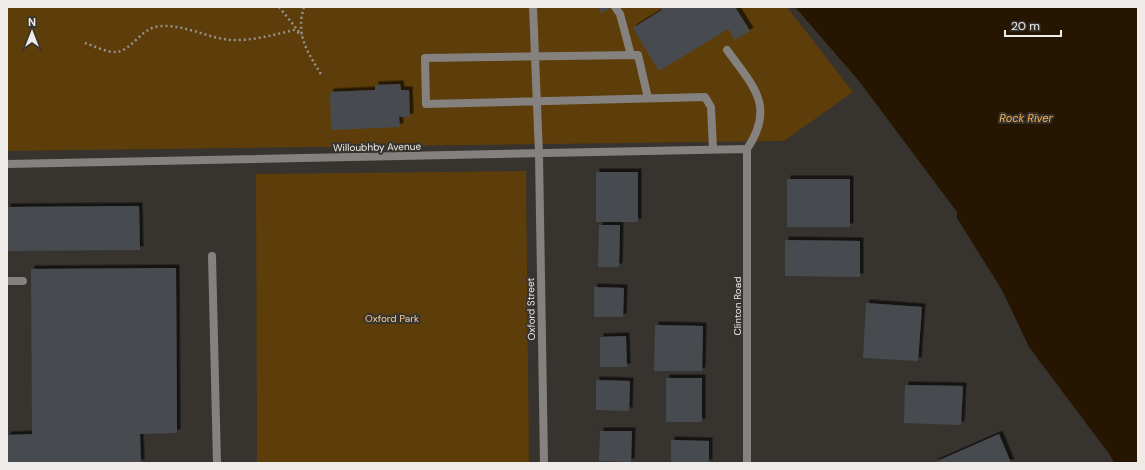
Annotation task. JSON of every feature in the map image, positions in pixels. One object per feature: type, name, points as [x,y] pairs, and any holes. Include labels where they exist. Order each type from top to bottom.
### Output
[{"type":"street","name":"Oxford Street","points":[[533,7],[537,56],[544,463]]},
{"type":"street","points":[[615,7],[620,14],[631,55]]},
{"type":"street","points":[[727,50],[748,80],[758,98],[762,116],[757,134],[747,149]]},
{"type":"street","points":[[648,98],[638,55],[425,58],[426,104],[705,97],[711,107],[713,149]]},
{"type":"street","name":"Willoubhby Avenue","points":[[7,164],[747,149]]},
{"type":"street","name":"Clinton Road","points":[[747,149],[747,463]]},
{"type":"street","points":[[212,256],[217,463]]},
{"type":"street","points":[[7,281],[23,281]]},
{"type":"path","points":[[279,7],[302,35]]},
{"type":"path","points":[[304,7],[300,29],[305,46],[322,76]]},
{"type":"path","points":[[85,43],[116,52],[123,50],[144,33],[154,28],[168,26],[230,40],[257,38],[294,30],[302,35]]},
{"type":"green space","points":[[7,7],[787,7],[853,92],[784,141],[7,151]]},
{"type":"green space","name":"Oxford Park","points":[[526,171],[529,463],[257,463],[256,174]]},
{"type":"water","name":"Rock River","points":[[795,7],[1138,7],[1138,463],[1114,463],[1110,455],[1029,347],[1002,290],[957,218],[957,212],[859,81]]},
{"type":"building","points":[[598,7],[612,7],[601,13]]},
{"type":"building","points":[[661,7],[735,7],[750,31],[735,40],[728,29],[659,71],[633,28],[662,10]]},
{"type":"building","points":[[400,84],[401,90],[409,90],[410,117],[399,117],[400,127],[331,130],[330,92],[375,90],[375,85]]},
{"type":"building","points":[[596,172],[638,172],[638,222],[596,222]]},
{"type":"building","points":[[787,179],[850,179],[850,227],[787,227]]},
{"type":"building","points":[[139,206],[140,250],[7,251],[7,207]]},
{"type":"building","points":[[599,225],[620,225],[619,267],[598,267]]},
{"type":"building","points":[[785,240],[860,241],[860,277],[785,276]]},
{"type":"building","points":[[176,268],[177,433],[140,434],[141,463],[7,463],[7,435],[32,434],[31,269]]},
{"type":"building","points":[[594,287],[624,288],[623,317],[594,317]]},
{"type":"building","points":[[866,303],[922,307],[918,361],[863,358]]},
{"type":"building","points":[[655,325],[703,326],[702,371],[654,371]]},
{"type":"building","points":[[626,336],[627,367],[600,367],[600,337]]},
{"type":"building","points":[[666,378],[702,378],[702,422],[666,422]]},
{"type":"building","points":[[596,380],[630,381],[629,411],[596,410]]},
{"type":"building","points":[[905,385],[963,386],[961,425],[904,423]]},
{"type":"building","points":[[600,431],[632,431],[631,462],[599,461]]},
{"type":"building","points":[[999,434],[1011,463],[933,463]]},
{"type":"building","points":[[671,440],[709,441],[709,463],[671,463]]}]
